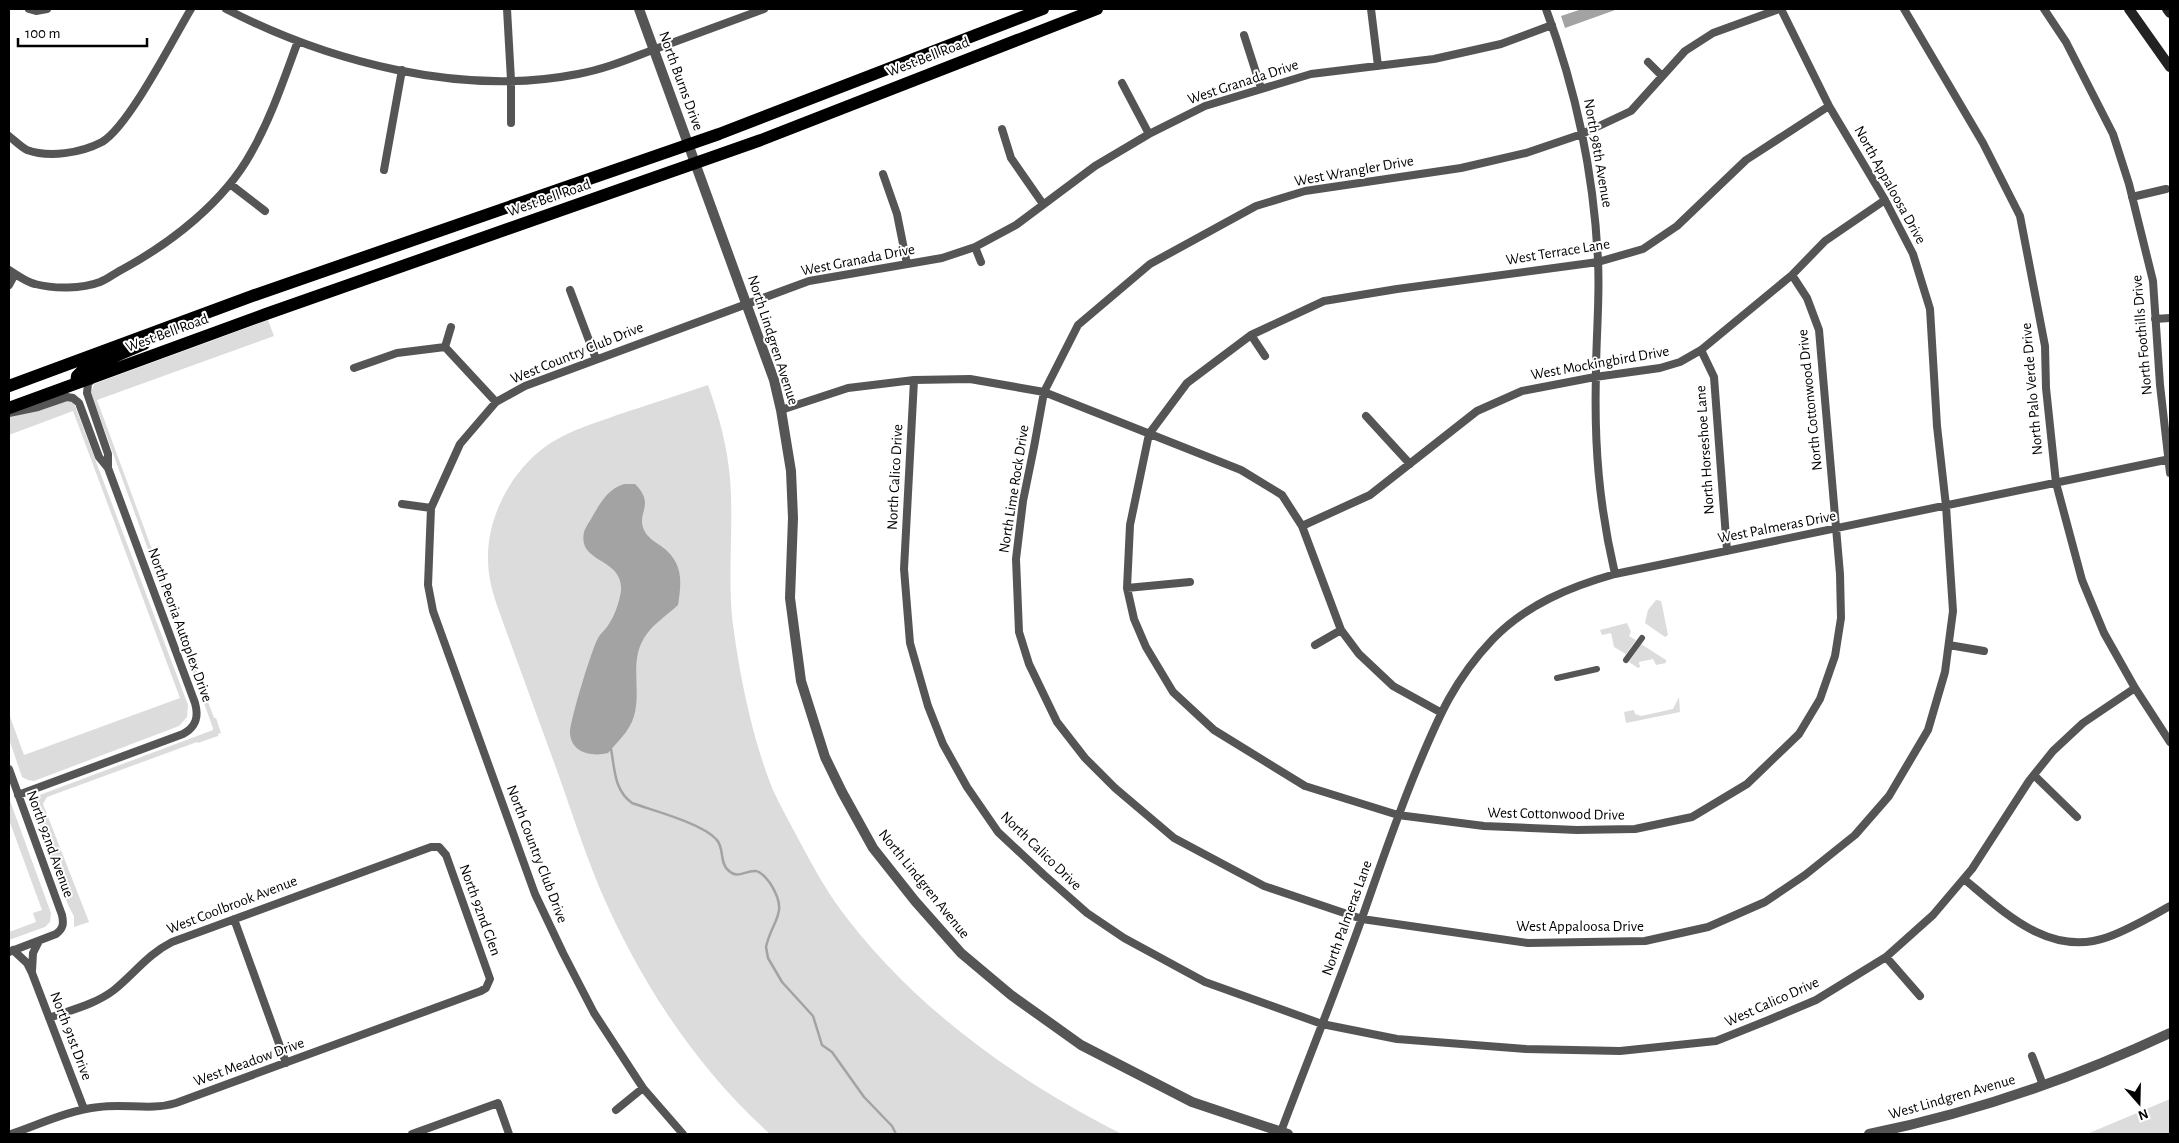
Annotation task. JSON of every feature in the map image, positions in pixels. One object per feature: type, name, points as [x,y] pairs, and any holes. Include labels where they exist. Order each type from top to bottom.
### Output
[{"type":"main road","name":"West Bell Road","points":[[9,386],[166,328],[689,144],[1043,9]]},
{"type":"main road","name":"West Bell Road","points":[[9,408],[266,314],[761,140],[1096,9]]},
{"type":"main road","points":[[2129,9],[2170,67]]},
{"type":"main road","points":[[2167,9],[2170,13]]},
{"type":"main road","points":[[76,384],[77,376],[83,370],[137,348],[166,328]]},
{"type":"street","points":[[29,9],[36,11],[47,9]]},
{"type":"street","points":[[9,136],[26,149],[50,154],[79,150],[102,141],[128,116],[191,9]]},
{"type":"street","points":[[226,9],[298,41],[350,58],[402,70],[453,78],[511,80],[537,80],[580,74],[654,50],[764,9]]},
{"type":"street","points":[[506,9],[511,80],[511,123]]},
{"type":"street","name":"North Burns Drive","points":[[639,9],[696,163]]},
{"type":"street","points":[[1371,9],[1378,66]]},
{"type":"street","name":"North 98th Avenue","points":[[1546,9],[1574,93],[1592,186],[1598,262],[1596,377],[1598,487],[1614,574]]},
{"type":"street","name":"West Wrangler Drive","points":[[1044,392],[1078,325],[1150,264],[1256,206],[1305,191],[1460,168],[1526,153],[1582,134],[1631,111],[1685,51],[1713,33],[1780,9]]},
{"type":"street","name":"North Appaloosa Drive","points":[[1780,9],[1829,106],[1885,200],[1913,254],[1930,309],[1937,426],[1946,506]]},
{"type":"street","name":"North Palo Verde Drive","points":[[1904,9],[1979,136],[2020,216],[2045,346],[2046,388],[2056,484],[2082,580],[2104,633],[2135,688],[2170,742]]},
{"type":"street","name":"North Foothills Drive","points":[[2044,9],[2066,42],[2113,134],[2132,197],[2153,281],[2170,473]]},
{"type":"street","name":"West Granada Drive","points":[[747,303],[809,281],[942,258],[976,247],[1008,230],[1095,166],[1149,134],[1205,106],[1311,74],[1434,59],[1501,44],[1552,25]]},
{"type":"street","points":[[1244,35],[1260,88]]},
{"type":"street","points":[[9,285],[12,272],[35,284],[72,286],[99,282],[154,252],[193,221],[230,184],[254,146],[273,106],[298,41]]},
{"type":"street","points":[[1648,62],[1662,76]]},
{"type":"street","points":[[384,170],[402,70]]},
{"type":"street","points":[[1122,82],[1149,134]]},
{"type":"street","name":"West Terrace Lane","points":[[1149,434],[1187,383],[1251,335],[1324,301],[1598,262],[1642,249],[1678,226],[1746,160],[1829,106]]},
{"type":"street","points":[[1002,128],[1012,158],[1043,204]]},
{"type":"street","name":"North Lindgren Avenue","points":[[696,163],[769,364],[782,410],[790,463],[793,503],[790,598],[802,680],[826,757],[842,792],[873,848],[915,901],[961,954],[1011,995],[1081,1045],[1192,1102],[1283,1134]]},
{"type":"street","points":[[883,174],[897,214],[907,264]]},
{"type":"street","points":[[230,184],[265,212]]},
{"type":"street","points":[[2132,197],[2166,189]]},
{"type":"street","name":"West Mockingbird Drive","points":[[1302,526],[1370,495],[1477,411],[1522,391],[1596,377],[1660,368],[1680,362],[1702,350],[1792,275],[1825,241],[1885,200]]},
{"type":"street","points":[[976,247],[981,262]]},
{"type":"street","name":"North Cottonwood Drive","points":[[1792,275],[1807,298],[1820,330],[1836,529]]},
{"type":"street","points":[[570,290],[596,359]]},
{"type":"street","name":"West Country Club Drive","points":[[428,556],[431,508],[460,444],[496,402],[524,386],[747,303]]},
{"type":"street","points":[[2155,320],[2170,318]]},
{"type":"street","points":[[445,347],[451,327]]},
{"type":"street","points":[[1251,335],[1266,356]]},
{"type":"street","points":[[354,368],[397,352],[445,347]]},
{"type":"street","points":[[445,347],[496,402]]},
{"type":"street","name":"North Horseshoe Lane","points":[[1702,350],[1714,377],[1727,551]]},
{"type":"street","name":"North Peoria Autoplex Drive","points":[[96,376],[88,384],[87,393],[108,454],[108,468]]},
{"type":"street","points":[[782,410],[848,388],[914,380],[970,379],[1044,392],[1241,470],[1282,495],[1302,526],[1341,630],[1359,654],[1393,686],[1440,712]]},
{"type":"street","name":"North Calico Drive","points":[[914,380],[904,569],[910,643],[928,706],[943,744],[967,787],[998,832],[1087,913],[1124,938],[1205,982],[1322,1024]]},
{"type":"street","name":"North Peoria Autoplex Drive","points":[[18,795],[183,734],[193,726],[198,716],[195,703],[108,468],[99,457],[79,403],[76,384]]},
{"type":"street","name":"North Lime Rock Drive","points":[[1044,392],[1023,501],[1016,559],[1017,588],[1019,632],[1029,664],[1057,722],[1085,758],[1115,788],[1174,838],[1264,886],[1362,919]]},
{"type":"street","points":[[9,413],[33,409],[70,396],[79,403]]},
{"type":"street","points":[[1366,416],[1410,464]]},
{"type":"street","name":"West Cottonwood Drive","points":[[1149,434],[1130,525],[1127,588],[1134,619],[1146,647],[1173,692],[1214,730],[1304,786],[1398,814],[1484,826],[1577,830],[1635,829],[1692,817],[1747,784],[1799,734],[1823,690],[1835,656],[1841,618],[1836,529]]},
{"type":"street","name":"West Palmeras Drive","points":[[1440,712],[1462,676],[1493,639],[1549,597],[1580,584],[1614,574],[2056,484],[2169,459]]},
{"type":"street","points":[[402,504],[431,508]]},
{"type":"street","name":"West Appaloosa Drive","points":[[1362,919],[1528,943],[1645,941],[1708,927],[1765,902],[1805,875],[1855,835],[1889,796],[1928,730],[1945,672],[1953,611],[1946,506]]},
{"type":"street","name":"North Country Club Drive","points":[[428,556],[428,585],[433,611],[535,894],[562,953],[594,1013],[643,1088],[683,1134]]},
{"type":"street","points":[[1127,588],[1190,582]]},
{"type":"street","points":[[1315,646],[1341,630]]},
{"type":"street","points":[[1626,660],[1642,638]]},
{"type":"street","points":[[1949,645],[1984,651]]},
{"type":"street","points":[[1557,678],[1597,669]]},
{"type":"street","name":"West Calico Drive","points":[[1322,1024],[1397,1039],[1526,1049],[1620,1052],[1716,1041],[1816,1000],[1886,957],[1933,915],[1964,879],[1986,849],[2034,775],[2053,751],[2076,730],[2135,688]]},
{"type":"street","name":"North Palmeras Lane","points":[[1283,1134],[1362,919],[1398,814],[1440,712]]},
{"type":"street","name":"North 92nd Avenue","points":[[9,769],[62,915],[62,928],[56,934],[39,941]]},
{"type":"street","points":[[2034,775],[2077,817]]},
{"type":"street","name":"West Coolbrook Avenue","points":[[49,1018],[100,999],[113,991],[146,959],[162,947],[427,848],[439,847]]},
{"type":"street","name":"North 92nd Glen","points":[[439,847],[446,855],[490,975],[489,984]]},
{"type":"street","points":[[1964,879],[2023,926],[2049,938],[2068,941],[2088,941],[2108,937],[2170,906]]},
{"type":"street","points":[[234,919],[286,1063]]},
{"type":"street","points":[[11,951],[39,941]]},
{"type":"street","name":"North 91st Drive","points":[[32,973],[32,958],[39,941]]},
{"type":"street","name":"North 91st Drive","points":[[11,951],[27,963],[32,973],[84,1109]]},
{"type":"street","points":[[1886,957],[1920,996]]},
{"type":"street","name":"West Meadow Drive","points":[[11,1134],[84,1109],[109,1106],[152,1108],[168,1106],[482,991],[489,984]]},
{"type":"street","name":"West Lindgren Avenue","points":[[1869,1134],[1910,1126],[2043,1086],[2170,1033]]},
{"type":"street","points":[[2032,1056],[2043,1086]]},
{"type":"street","points":[[616,1110],[643,1088]]},
{"type":"street","points":[[412,1134],[498,1103],[509,1134]]},
{"type":"shaded area","points":[[1582,9],[1618,9],[1565,28],[1561,16]]},
{"type":"shaded area","points":[[268,320],[274,336],[97,400],[221,733],[218,736],[47,797],[43,804],[89,922],[74,927],[74,916],[68,905],[32,804],[37,796],[213,730],[91,393],[94,384]]},
{"type":"shaded area","points":[[708,385],[722,431],[729,466],[731,496],[731,607],[743,688],[759,751],[773,790],[809,858],[835,902],[864,939],[895,973],[929,1005],[1002,1063],[1041,1089],[1122,1134],[770,1134],[745,1110],[698,1057],[658,1000],[623,939],[582,843],[499,611],[489,573],[489,542],[492,525],[506,492],[527,463],[540,451],[554,441],[577,430]]},
{"type":"shaded area","points":[[67,400],[73,402],[75,406],[188,705],[187,717],[179,726],[34,781],[22,777],[9,739],[9,714],[24,755],[180,698],[73,411],[9,435],[9,417],[36,411]]},
{"type":"shaded area","points":[[624,484],[635,484],[641,491],[645,503],[642,524],[645,533],[674,558],[680,580],[678,605],[652,627],[641,644],[636,670],[636,707],[630,727],[608,753],[589,754],[578,749],[571,740],[570,733],[573,715],[595,645],[614,615],[621,591],[620,580],[616,572],[587,550],[584,542],[584,532],[604,499],[614,489]]},
{"type":"shaded area","points":[[1656,600],[1661,601],[1662,605],[1668,635],[1665,637],[1645,623],[1648,610]]},
{"type":"shaded area","points":[[1627,623],[1631,632],[1629,636],[1636,640],[1626,654],[1614,647],[1611,633],[1602,635],[1600,630]]},
{"type":"shaded area","points":[[1641,644],[1666,660],[1666,663],[1656,665],[1653,659],[1639,662],[1640,667],[1638,668],[1629,662]]},
{"type":"shaded area","points":[[1679,697],[1680,712],[1626,723],[1624,712],[1634,710],[1635,714],[1641,716],[1673,709]]},
{"type":"shaded area","points":[[9,798],[51,913],[50,922],[45,927],[9,940],[9,932],[36,922],[33,913],[42,910],[9,820]]},
{"type":"shaded area","points":[[2170,1099],[2170,1134],[2087,1134]]},
{"type":"waterway","points":[[611,749],[618,786],[626,798],[632,803],[677,818],[709,833],[719,843],[725,867],[728,870],[735,874],[756,871],[762,874],[770,883],[779,902],[779,909],[766,947],[768,958],[782,982],[813,1016],[822,1045],[832,1052],[864,1097],[892,1126],[896,1134]]}]
